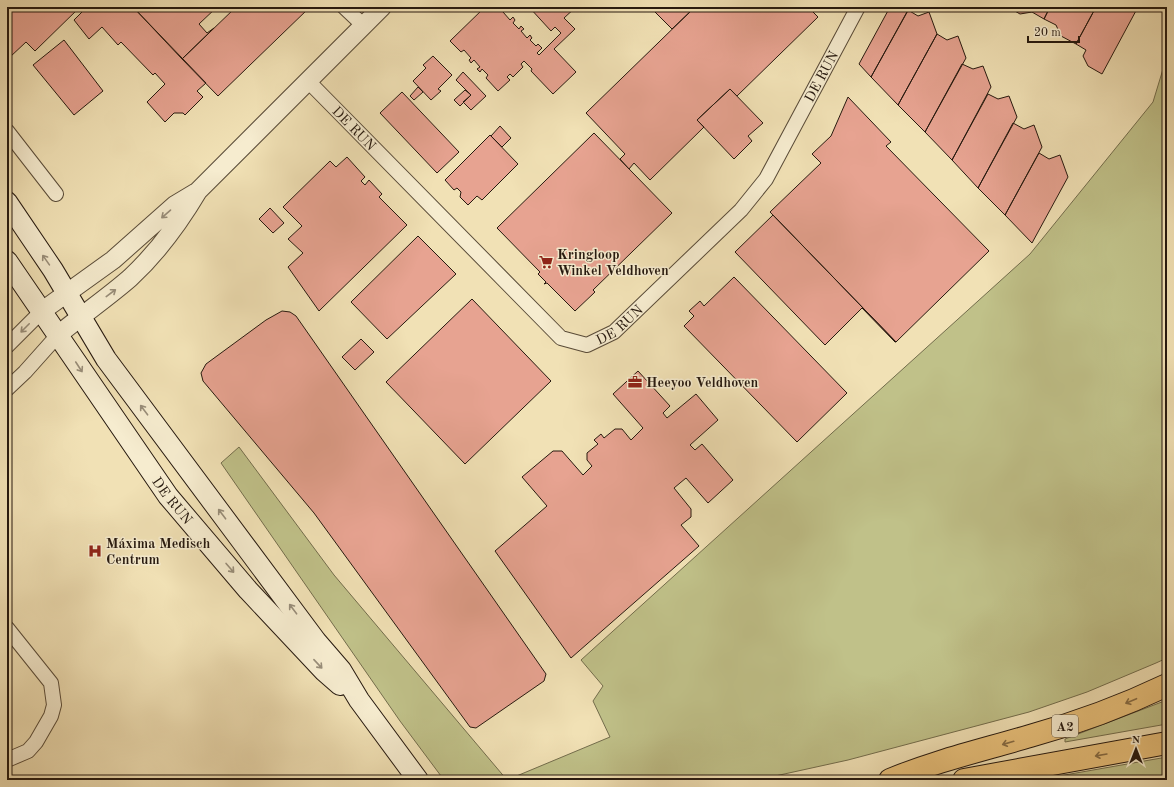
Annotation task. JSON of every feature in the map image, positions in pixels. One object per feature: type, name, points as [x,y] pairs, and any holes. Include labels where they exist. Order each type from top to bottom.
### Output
[{"type":"highway","name":"A2","points":[[890,780],[959,756],[1065,726],[1096,715],[1167,685]]},
{"type":"highway","points":[[964,780],[1167,743]]},
{"type":"main road","name":"DE RUN","points":[[7,202],[53,270],[80,317],[116,372],[316,641],[341,670],[359,700],[418,780]]},
{"type":"main road","name":"DE RUN","points":[[7,260],[168,496],[248,590],[318,665],[359,700]]},
{"type":"street","points":[[344,7],[363,25]]},
{"type":"street","points":[[7,389],[25,372],[58,335],[132,276],[169,235],[198,191],[382,7]]},
{"type":"street","name":"DE RUN","points":[[308,81],[561,338],[587,345],[614,332],[741,210],[754,194],[766,179],[858,7]]},
{"type":"street","points":[[7,131],[56,194]]},
{"type":"street","points":[[7,346],[42,311],[113,260],[175,205],[198,191]]},
{"type":"street","points":[[7,628],[51,683],[54,705],[51,716],[36,742],[28,751],[7,760]]},
{"type":"green space","points":[[1167,56],[1167,658],[1087,692],[1029,712],[848,760],[757,780],[507,780],[610,737],[593,701],[603,686],[581,660],[1030,254],[1153,102]]},
{"type":"green space","points":[[239,447],[334,575],[507,780],[444,780],[400,721],[221,463]]},
{"type":"green space","points":[[1167,700],[1167,724],[1065,742],[1065,739]]},
{"type":"green space","points":[[1167,757],[1167,780],[1040,780],[1042,779]]},
{"type":"building","points":[[7,7],[80,7],[35,51],[26,42],[10,57],[11,60],[7,64]]},
{"type":"building","points":[[87,7],[133,7],[206,83],[197,91],[203,97],[185,115],[183,113],[174,113],[165,122],[147,102],[165,84],[155,73],[153,75],[121,42],[118,45],[102,27],[89,39],[74,20]]},
{"type":"building","points":[[133,7],[217,7],[199,24],[207,33],[214,28],[182,59]]},
{"type":"building","points":[[236,7],[309,8],[218,96],[182,59]]},
{"type":"building","points":[[485,7],[503,7],[505,10],[503,12],[510,20],[513,17],[515,20],[513,23],[519,29],[521,26],[524,29],[521,31],[527,38],[530,35],[532,38],[530,40],[536,46],[538,44],[542,48],[537,53],[539,55],[561,33],[555,27],[551,31],[529,7],[576,7],[564,18],[575,29],[554,49],[576,72],[553,94],[531,71],[532,69],[524,61],[521,64],[523,67],[513,77],[510,74],[507,77],[510,80],[498,91],[486,78],[488,75],[482,69],[480,72],[477,69],[480,67],[474,60],[471,63],[469,60],[471,58],[464,50],[461,52],[450,41]]},
{"type":"building","points":[[650,7],[695,7],[672,29]]},
{"type":"building","points":[[695,7],[808,7],[818,17],[737,96],[730,89],[697,120],[704,127],[650,180],[634,163],[629,169],[620,159],[625,154],[586,113]]},
{"type":"building","points":[[890,7],[910,7],[871,77],[859,64]]},
{"type":"building","points":[[1008,7],[1050,7],[1044,19],[1032,12],[1020,14]]},
{"type":"building","points":[[1050,7],[1096,7],[1076,44],[1061,36],[1056,25],[1044,19]]},
{"type":"building","points":[[1096,7],[1138,7],[1102,74],[1088,66],[1083,56],[1086,50],[1076,44]]},
{"type":"building","points":[[908,10],[918,16],[929,12],[937,34],[898,105],[871,77]]},
{"type":"building","points":[[937,34],[947,40],[958,36],[966,58],[925,132],[898,105]]},
{"type":"building","points":[[64,40],[103,91],[74,115],[33,65]]},
{"type":"building","points":[[433,56],[452,75],[438,89],[441,91],[431,100],[413,81],[426,68],[423,65]]},
{"type":"building","points":[[962,64],[973,69],[983,66],[991,87],[952,160],[925,132]]},
{"type":"building","points":[[463,72],[486,96],[471,110],[463,102],[471,95],[456,80]]},
{"type":"building","points":[[418,87],[423,92],[414,100],[410,96]]},
{"type":"building","points":[[730,89],[763,123],[748,136],[752,141],[734,159],[697,120]]},
{"type":"building","points":[[465,90],[471,95],[460,106],[454,100]]},
{"type":"building","points":[[402,92],[459,152],[437,173],[380,113]]},
{"type":"building","points":[[988,94],[998,99],[1009,96],[1017,117],[978,188],[952,160]]},
{"type":"building","points":[[848,97],[891,142],[886,146],[989,251],[896,342],[770,212],[821,163],[812,154],[831,136]]},
{"type":"building","points":[[1013,123],[1024,129],[1034,125],[1042,147],[1005,215],[978,188]]},
{"type":"building","points":[[500,126],[511,138],[502,147],[491,136]]},
{"type":"building","points":[[594,133],[672,213],[593,290],[595,292],[575,311],[547,283],[544,284],[546,282],[538,274],[540,272],[497,228]]},
{"type":"building","points":[[490,135],[518,164],[482,200],[477,196],[468,205],[460,197],[461,192],[457,188],[454,190],[445,180]]},
{"type":"building","points":[[1039,153],[1049,159],[1060,155],[1068,177],[1032,243],[1005,215]]},
{"type":"building","points":[[347,157],[365,177],[361,181],[365,185],[369,180],[382,194],[379,197],[407,225],[319,311],[288,267],[303,253],[288,239],[302,226],[283,207],[330,161],[336,167]]},
{"type":"building","points":[[270,208],[284,223],[273,233],[259,219]]},
{"type":"building","points":[[773,215],[896,342],[862,308],[825,345],[735,252]]},
{"type":"building","points":[[418,236],[456,274],[387,339],[351,302]]},
{"type":"building","points":[[734,277],[847,393],[797,442],[684,326],[694,316],[689,311],[700,301],[704,306]]},
{"type":"building","points":[[472,299],[551,381],[465,464],[386,382]]},
{"type":"building","points":[[282,311],[290,312],[296,316],[546,674],[544,681],[476,728],[470,727],[314,513],[203,381],[201,373],[206,364],[266,320]]},
{"type":"building","points":[[361,339],[374,352],[355,370],[342,357]]},
{"type":"building","points":[[638,371],[670,406],[663,413],[667,418],[696,394],[718,420],[690,445],[695,450],[702,444],[733,480],[708,503],[686,478],[674,488],[691,509],[691,517],[681,525],[699,546],[571,658],[495,551],[547,506],[522,477],[553,451],[562,451],[583,475],[592,466],[587,460],[587,453],[598,444],[594,440],[601,434],[604,438],[615,429],[622,429],[631,440],[643,428],[613,394]]},
{"type":"place","name":"Kringloop Winkel Veldhoven","points":[[546,262]]},
{"type":"place","name":"Heeyoo Veldhoven","points":[[635,382]]},
{"type":"place","name":"Máxima Medisch Centrum","points":[[95,551]]}]
